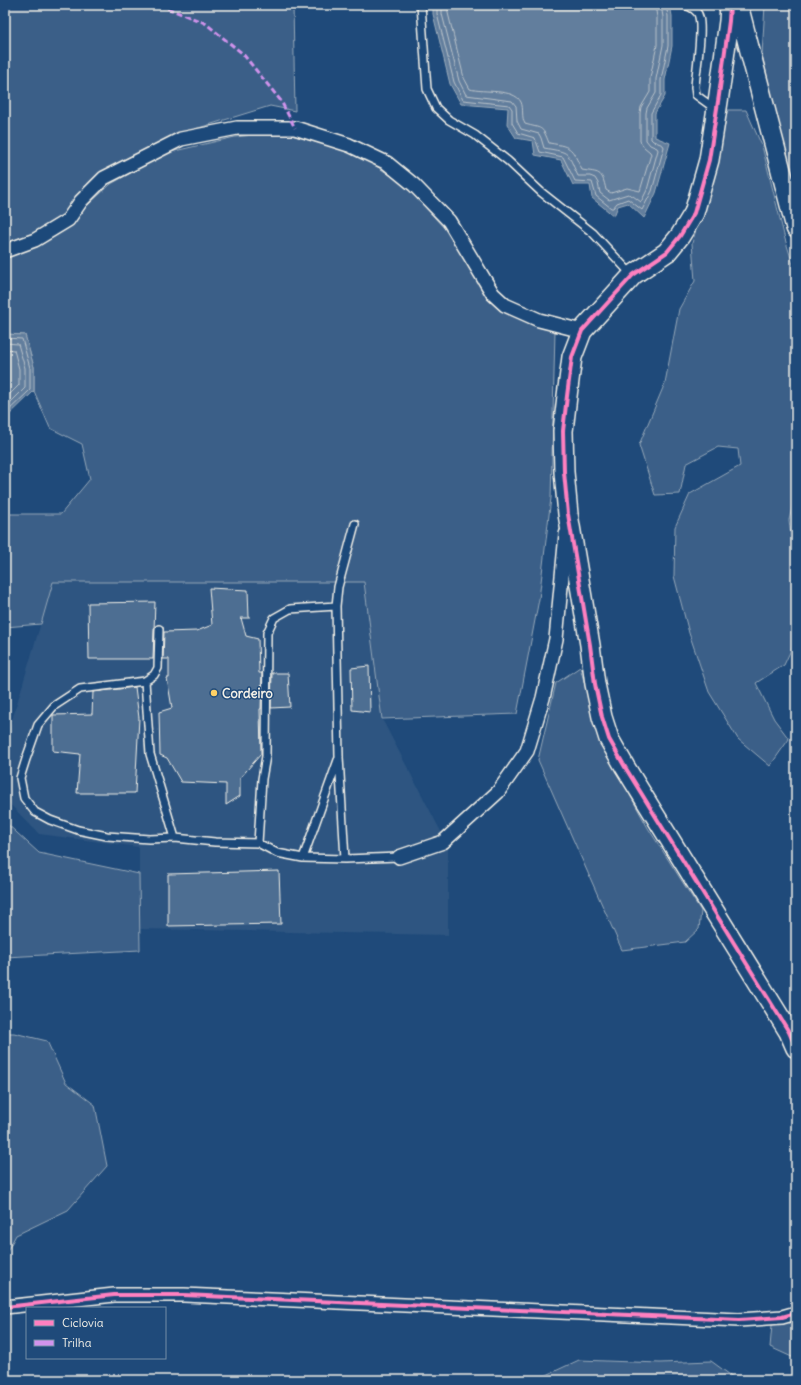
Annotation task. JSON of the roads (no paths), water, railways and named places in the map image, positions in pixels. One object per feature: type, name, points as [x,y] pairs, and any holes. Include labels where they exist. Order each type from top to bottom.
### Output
[{"type":"street","points":[[730,5],[730,21],[709,160],[694,213],[680,236],[666,252],[633,275],[582,331],[572,357],[563,431],[564,472],[568,514],[595,684],[602,717],[609,739],[788,1032],[796,1048]]},
{"type":"street","points":[[738,5],[796,228]]},
{"type":"street","points":[[5,251],[35,240],[68,220],[81,201],[104,178],[181,140],[237,128],[295,128],[349,145],[386,163],[414,185],[449,221],[493,294],[505,305],[539,320],[582,331]]},
{"type":"street","points":[[399,857],[443,842],[498,792],[527,751],[544,698],[556,639],[568,514]]},
{"type":"street","points":[[5,1307],[114,1295],[184,1295],[739,1320],[782,1317],[796,1313]]},
{"type":"lane","points":[[422,5],[427,89],[436,108],[449,120],[476,135],[541,192],[593,234],[633,275]]},
{"type":"lane","points":[[685,5],[691,7],[699,16],[700,32],[694,87],[696,95],[716,110]]},
{"type":"lane","points":[[345,859],[339,757],[336,606],[338,586],[355,524]]},
{"type":"lane","points":[[258,843],[262,779],[266,756],[267,633],[274,618],[290,609],[336,606]]},
{"type":"lane","points":[[159,629],[158,668],[154,675],[145,681],[80,689],[54,706],[38,725],[20,778],[24,798],[35,812],[50,820],[78,830],[114,836],[149,839],[175,838],[215,842],[258,843],[277,853],[303,858],[345,859],[399,857]]},
{"type":"lane","points":[[145,681],[150,754],[175,838]]},
{"type":"lane","points":[[303,858],[339,757]]},
{"type":"water","points":[[433,5],[670,5],[672,16],[672,46],[665,80],[665,96],[655,113],[655,137],[670,143],[656,193],[644,218],[628,203],[618,206],[614,216],[592,198],[590,185],[573,185],[561,160],[535,155],[533,141],[516,138],[507,124],[508,108],[461,104],[450,84],[433,14]]},
{"type":"water","points":[[5,334],[25,335],[34,367],[34,391],[5,419]]},
{"type":"place","name":"Cordeiro","points":[[214,693]]}]
